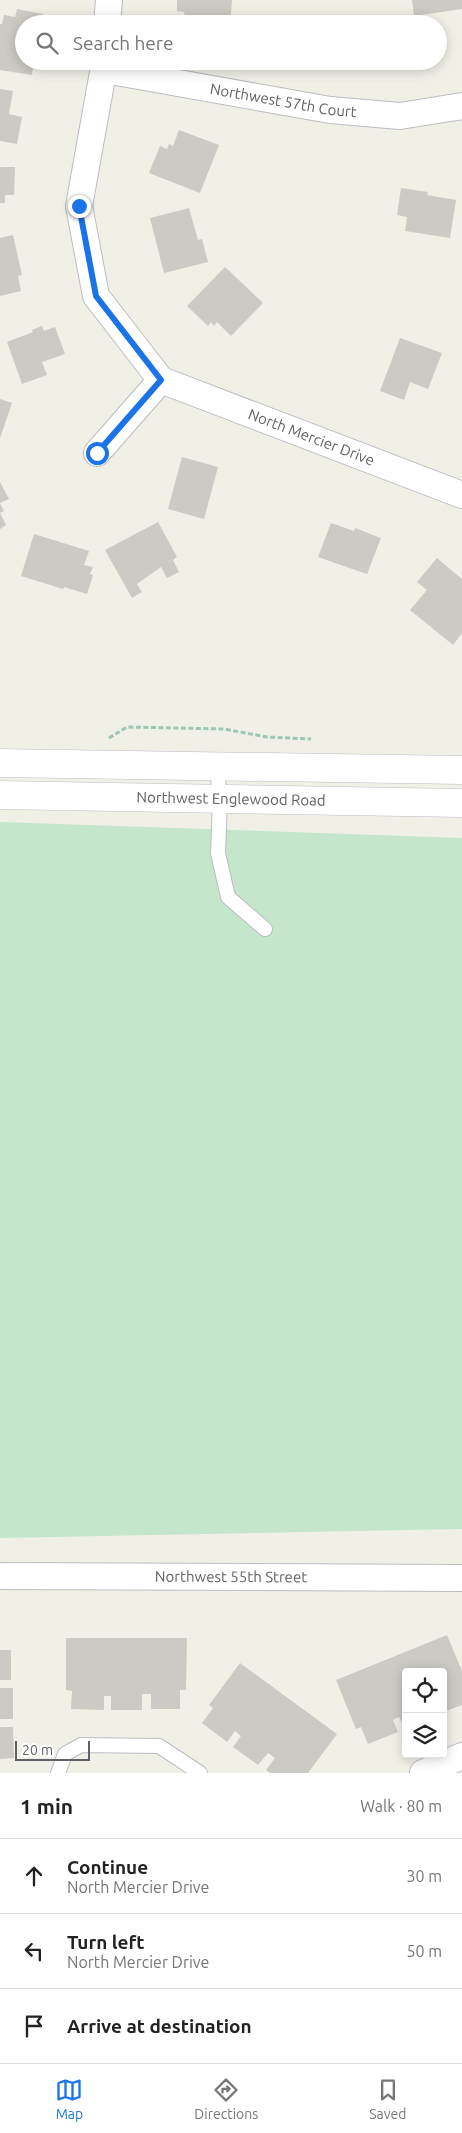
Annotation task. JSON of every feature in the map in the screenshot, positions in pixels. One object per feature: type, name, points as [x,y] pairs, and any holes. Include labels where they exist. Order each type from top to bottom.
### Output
[{"type":"main road","points":[[0,763],[462,770]]},
{"type":"main road","name":"Northwest Englewood Road","points":[[0,795],[462,803]]},
{"type":"street","points":[[108,15],[109,0]]},
{"type":"street","points":[[97,453],[161,380],[96,296],[79,206],[104,70]]},
{"type":"street","name":"Northwest 57th Court","points":[[125,70],[330,110],[400,116],[462,106]]},
{"type":"street","name":"North Mercier Drive","points":[[161,380],[462,495]]},
{"type":"street","name":"Northwest 55th Street","points":[[0,1576],[462,1578]]},
{"type":"street","points":[[424,1773],[462,1756]]},
{"type":"lane","points":[[217,766],[220,800],[218,853],[228,897],[265,929]]},
{"type":"lane","points":[[58,1773],[65,1754],[81,1745],[90,1745],[159,1746],[200,1773]]},
{"type":"green space","points":[[0,822],[462,838],[462,1529],[0,1538]]},
{"type":"building","points":[[177,0],[232,0],[231,15],[184,15],[184,12],[177,11]]},
{"type":"building","points":[[412,0],[462,0],[462,9],[414,15]]},
{"type":"building","points":[[17,9],[43,14],[43,15],[16,15]]},
{"type":"building","points":[[4,15],[15,17],[15,70],[33,70],[32,75],[0,70],[0,24],[2,24]]},
{"type":"building","points":[[0,89],[13,91],[9,114],[22,117],[17,144],[0,141]]},
{"type":"building","points":[[179,130],[219,145],[200,193],[149,173],[160,146],[167,149],[169,144],[173,146]]},
{"type":"building","points":[[0,167],[15,167],[14,195],[5,195],[5,203],[0,203]]},
{"type":"building","points":[[401,188],[428,192],[427,195],[456,200],[450,238],[405,231],[407,217],[397,215]]},
{"type":"building","points":[[189,208],[198,240],[202,239],[208,262],[164,273],[150,218]]},
{"type":"building","points":[[13,235],[22,275],[18,276],[21,291],[0,296],[0,238]]},
{"type":"building","points":[[225,267],[263,303],[231,336],[217,322],[214,326],[211,322],[208,326],[187,306]]},
{"type":"building","points":[[42,326],[44,331],[55,327],[65,354],[42,362],[47,375],[22,384],[7,342],[33,332],[32,330]]},
{"type":"building","points":[[400,338],[442,353],[428,389],[410,382],[404,400],[380,391]]},
{"type":"building","points":[[0,399],[12,403],[0,438]]},
{"type":"building","points":[[182,457],[218,467],[204,519],[168,509]]},
{"type":"building","points":[[0,482],[9,499],[0,503]]},
{"type":"building","points":[[0,503],[4,511],[0,513]]},
{"type":"building","points":[[0,513],[6,525],[0,529]]},
{"type":"building","points":[[158,522],[177,557],[173,560],[179,572],[167,578],[161,567],[137,584],[142,592],[132,598],[105,550]]},
{"type":"building","points":[[331,523],[354,531],[355,528],[381,538],[367,574],[318,557]]},
{"type":"building","points":[[34,534],[89,551],[84,565],[93,567],[90,574],[93,575],[87,594],[21,576]]},
{"type":"building","points":[[437,558],[462,579],[462,633],[453,645],[410,610],[427,590],[417,582]]},
{"type":"building","points":[[447,1635],[462,1671],[462,1705],[447,1711],[447,1668],[402,1668],[402,1723],[399,1717],[393,1720],[398,1732],[368,1744],[361,1727],[356,1729],[336,1680]]},
{"type":"building","points":[[66,1638],[187,1638],[186,1690],[180,1690],[180,1709],[151,1709],[151,1694],[142,1694],[142,1710],[111,1710],[111,1696],[104,1696],[104,1710],[71,1709],[72,1691],[66,1690]]},
{"type":"building","points":[[0,1650],[11,1650],[11,1680],[0,1680]]},
{"type":"building","points":[[240,1663],[337,1734],[308,1773],[270,1773],[266,1770],[275,1758],[271,1755],[268,1753],[258,1765],[233,1747],[241,1736],[235,1731],[227,1742],[202,1723],[213,1708],[209,1705]]},
{"type":"building","points":[[0,1688],[13,1688],[13,1719],[0,1719]]},
{"type":"building","points":[[0,1727],[13,1727],[14,1758],[0,1759]]},
{"type":"route","points":[[79,206],[96,296],[161,380],[97,453]]}]
